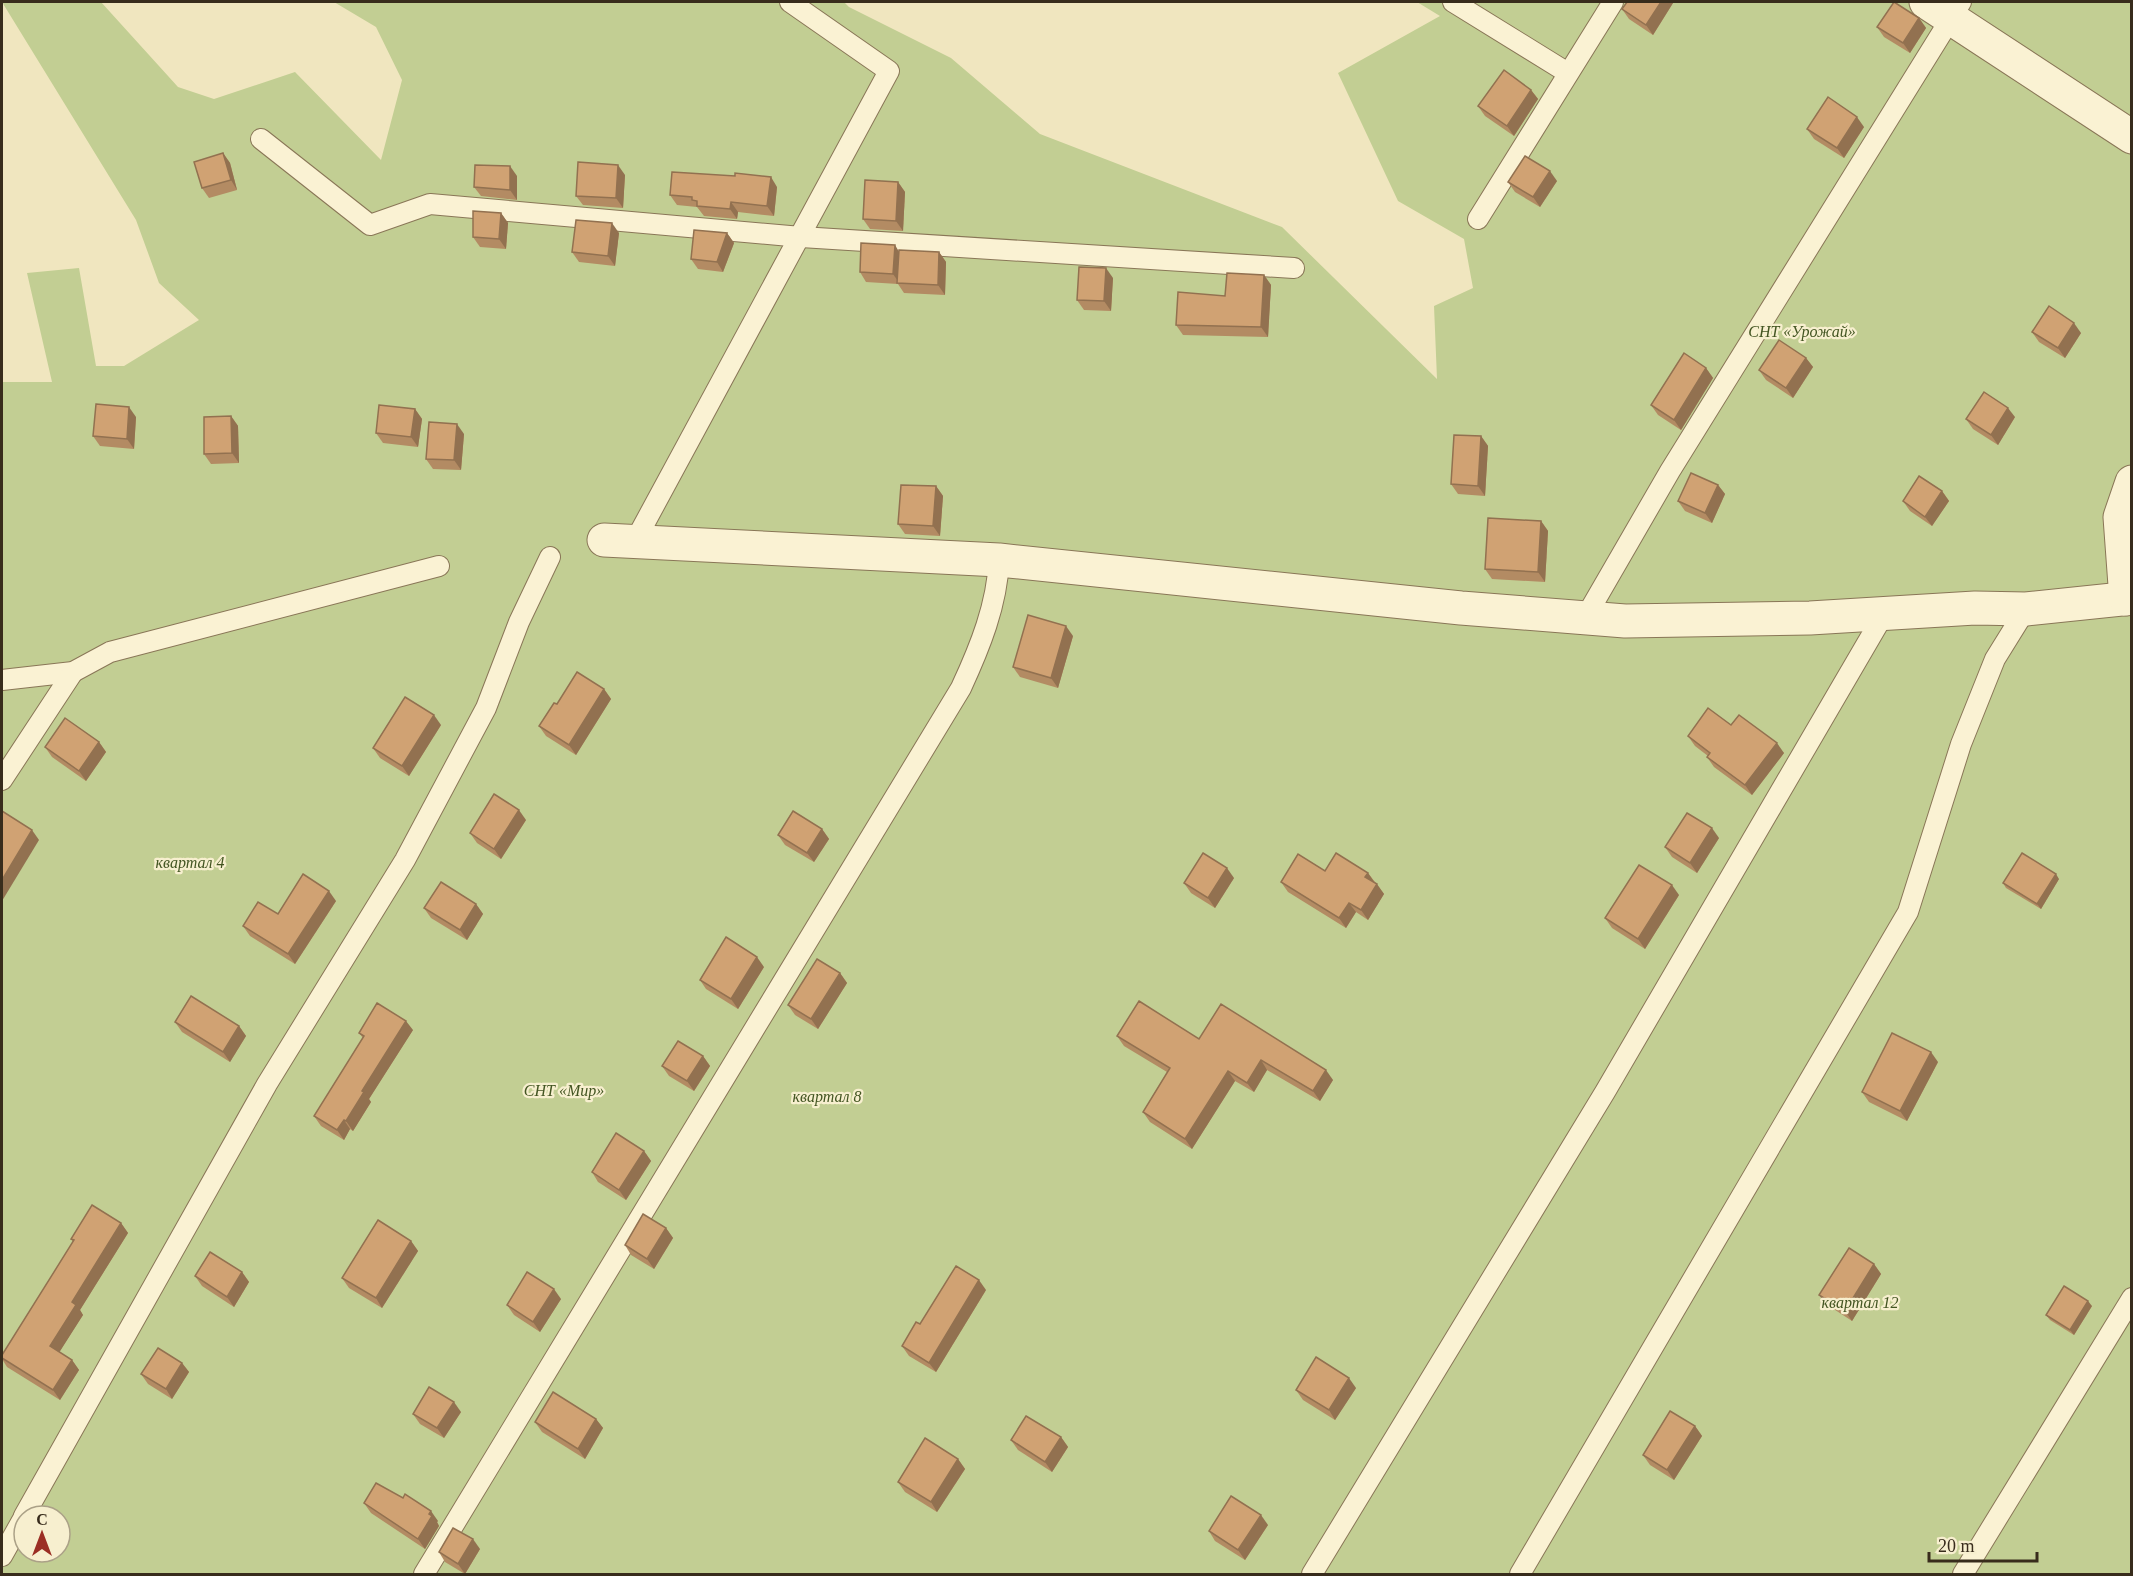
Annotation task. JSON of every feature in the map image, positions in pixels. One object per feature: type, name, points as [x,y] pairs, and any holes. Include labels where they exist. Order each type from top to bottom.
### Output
[{"type":"street","points":[[1946,7],[2132,137]]},
{"type":"street","points":[[620,541],[999,560],[1461,608],[1625,621],[1810,618],[1975,608],[2026,609],[2128,598],[2120,517],[2132,482]]},
{"type":"lane","points":[[620,541],[801,237],[889,70],[790,2]]},
{"type":"lane","points":[[1453,2],[1568,73]]},
{"type":"lane","points":[[1478,219],[1612,2]]},
{"type":"lane","points":[[1585,618],[1946,7]]},
{"type":"lane","points":[[261,139],[370,225],[430,204],[801,237],[1294,268]]},
{"type":"lane","points":[[31,1504],[267,1084],[405,860],[486,708],[519,622],[549,557]]},
{"type":"lane","points":[[424,1575],[961,688],[980,647],[998,584],[999,560]]},
{"type":"lane","points":[[2,680],[73,672],[110,652],[439,566]]},
{"type":"lane","points":[[1520,1575],[1908,912],[1961,744],[1995,659],[2026,609]]},
{"type":"lane","points":[[1312,1575],[1605,1092],[1884,614]]},
{"type":"lane","points":[[2,780],[73,672]]},
{"type":"lane","points":[[1963,1575],[2132,1298]]},
{"type":"lane","points":[[2,1556],[12,1538]]},
{"type":"green space","name":"СНТ «Мир»","points":[[2,2],[101,2],[178,87],[214,99],[295,72],[381,160],[402,80],[376,27],[334,2],[844,2],[849,7],[951,58],[1040,134],[1282,227],[1437,379],[1434,306],[1473,288],[1464,239],[1398,201],[1338,73],[1440,16],[1417,2],[2131,2],[2131,1574],[2,1574],[2,382],[52,382],[27,273],[79,268],[96,366],[124,366],[199,320],[159,283],[136,220]]},
{"type":"building","points":[[1627,2],[1661,2],[1646,25],[1622,9]]},
{"type":"building","points":[[1894,2],[1919,18],[1903,43],[1877,27]]},
{"type":"building","points":[[1504,70],[1531,90],[1507,126],[1478,106]]},
{"type":"building","points":[[1828,97],[1857,117],[1837,148],[1807,129]]},
{"type":"building","points":[[223,153],[231,180],[202,188],[194,162]]},
{"type":"building","points":[[1525,156],[1550,171],[1533,197],[1508,182]]},
{"type":"building","points":[[578,162],[618,165],[616,198],[576,196]]},
{"type":"building","points":[[475,165],[510,166],[510,190],[474,187]]},
{"type":"building","points":[[672,172],[735,176],[735,173],[771,177],[767,206],[731,202],[730,209],[697,206],[697,201],[692,200],[692,197],[670,195]]},
{"type":"building","points":[[865,180],[898,182],[896,221],[863,219]]},
{"type":"building","points":[[473,211],[501,213],[499,239],[473,237]]},
{"type":"building","points":[[576,220],[612,223],[608,256],[572,252]]},
{"type":"building","points":[[694,230],[727,233],[717,262],[691,259]]},
{"type":"building","points":[[861,243],[895,245],[893,274],[860,272]]},
{"type":"building","points":[[899,250],[939,252],[938,285],[897,283]]},
{"type":"building","points":[[1079,267],[1106,268],[1104,301],[1077,300]]},
{"type":"building","points":[[1227,273],[1264,275],[1261,327],[1176,325],[1178,292],[1225,296]]},
{"type":"building","points":[[2049,306],[2074,323],[2058,348],[2032,332]]},
{"type":"building","points":[[1779,340],[1806,358],[1786,388],[1759,370]]},
{"type":"building","points":[[1684,353],[1706,368],[1674,420],[1651,405]]},
{"type":"building","points":[[1984,392],[2008,408],[1991,435],[1966,419]]},
{"type":"building","points":[[96,404],[129,407],[127,439],[93,436]]},
{"type":"building","points":[[379,405],[415,409],[411,437],[376,433]]},
{"type":"building","points":[[231,416],[232,453],[204,454],[204,417]]},
{"type":"building","points":[[429,422],[457,424],[454,460],[426,459]]},
{"type":"building","points":[[1454,435],[1481,436],[1478,486],[1451,484]]},
{"type":"building","points":[[1691,473],[1718,485],[1705,513],[1678,501]]},
{"type":"building","points":[[1919,476],[1942,491],[1925,517],[1903,501]]},
{"type":"building","points":[[901,485],[936,486],[933,526],[898,524]]},
{"type":"building","points":[[1488,518],[1541,521],[1538,572],[1485,569]]},
{"type":"building","points":[[1028,615],[1066,626],[1051,678],[1013,667]]},
{"type":"building","points":[[577,672],[604,689],[569,745],[539,726],[554,703],[557,704]]},
{"type":"building","points":[[405,697],[434,715],[402,766],[373,748]]},
{"type":"building","points":[[1708,708],[1731,725],[1739,715],[1777,743],[1745,785],[1707,757],[1710,753],[1688,736]]},
{"type":"building","points":[[65,718],[99,742],[79,771],[45,747]]},
{"type":"building","points":[[494,794],[519,810],[494,849],[470,833]]},
{"type":"building","points":[[2,811],[32,830],[2,880]]},
{"type":"building","points":[[793,811],[822,829],[807,853],[778,835]]},
{"type":"building","points":[[1687,813],[1712,828],[1690,863],[1665,847]]},
{"type":"building","points":[[1203,853],[1227,868],[1208,898],[1184,883]]},
{"type":"building","points":[[1336,853],[1368,873],[1365,877],[1377,884],[1361,910],[1349,903],[1339,918],[1281,882],[1298,854],[1325,871]]},
{"type":"building","points":[[2022,853],[2056,874],[2037,904],[2003,883]]},
{"type":"building","points":[[1639,865],[1672,885],[1638,939],[1605,918]]},
{"type":"building","points":[[303,874],[329,891],[288,954],[243,926],[258,902],[278,914]]},
{"type":"building","points":[[441,882],[476,904],[460,930],[424,908]]},
{"type":"building","points":[[726,937],[757,957],[731,999],[700,980]]},
{"type":"building","points":[[817,959],[840,973],[811,1019],[788,1005]]},
{"type":"building","points":[[191,996],[239,1026],[223,1052],[175,1022]]},
{"type":"building","points":[[1139,1001],[1199,1039],[1221,1004],[1326,1070],[1313,1091],[1261,1060],[1247,1083],[1228,1071],[1185,1139],[1143,1112],[1170,1068],[1117,1036]]},
{"type":"building","points":[[377,1003],[406,1021],[346,1121],[344,1120],[337,1130],[314,1116],[364,1036],[359,1033]]},
{"type":"building","points":[[1892,1033],[1931,1052],[1900,1111],[1862,1092]]},
{"type":"building","points":[[678,1041],[703,1056],[687,1081],[662,1066]]},
{"type":"building","points":[[616,1133],[644,1151],[619,1190],[592,1172]]},
{"type":"building","points":[[92,1205],[121,1223],[72,1302],[76,1305],[50,1346],[72,1360],[53,1390],[2,1358],[2,1355],[74,1240],[71,1239]]},
{"type":"building","points":[[643,1214],[666,1228],[647,1259],[625,1245]]},
{"type":"building","points":[[378,1220],[411,1241],[376,1298],[342,1278]]},
{"type":"building","points":[[1849,1248],[1874,1264],[1845,1311],[1819,1295]]},
{"type":"building","points":[[210,1252],[242,1272],[227,1297],[195,1276]]},
{"type":"building","points":[[956,1266],[979,1280],[929,1363],[902,1346],[916,1322],[920,1324]]},
{"type":"building","points":[[527,1272],[554,1289],[533,1322],[507,1305]]},
{"type":"building","points":[[2064,1286],[2088,1301],[2070,1330],[2046,1315]]},
{"type":"building","points":[[158,1348],[182,1363],[166,1389],[141,1374]]},
{"type":"building","points":[[1316,1357],[1349,1378],[1329,1410],[1296,1390]]},
{"type":"building","points":[[429,1387],[454,1402],[437,1428],[413,1414]]},
{"type":"building","points":[[553,1392],[596,1419],[578,1449],[535,1422]]},
{"type":"building","points":[[1670,1411],[1695,1426],[1667,1470],[1643,1455]]},
{"type":"building","points":[[1026,1416],[1061,1437],[1045,1462],[1011,1440]]},
{"type":"building","points":[[925,1438],[958,1459],[931,1502],[898,1482]]},
{"type":"building","points":[[376,1483],[403,1498],[405,1494],[431,1511],[429,1514],[432,1516],[418,1539],[364,1503]]},
{"type":"building","points":[[1231,1496],[1261,1515],[1238,1550],[1209,1531]]},
{"type":"building","points":[[453,1528],[473,1539],[458,1564],[439,1552]]},
{"type":"park label","name":"СНТ «Урожай»","points":[[1802,331]]},
{"type":"park label","name":"квартал 4","points":[[190,862]]},
{"type":"park label","name":"квартал 8","points":[[827,1096]]},
{"type":"park label","name":"квартал 12","points":[[1860,1302]]}]
